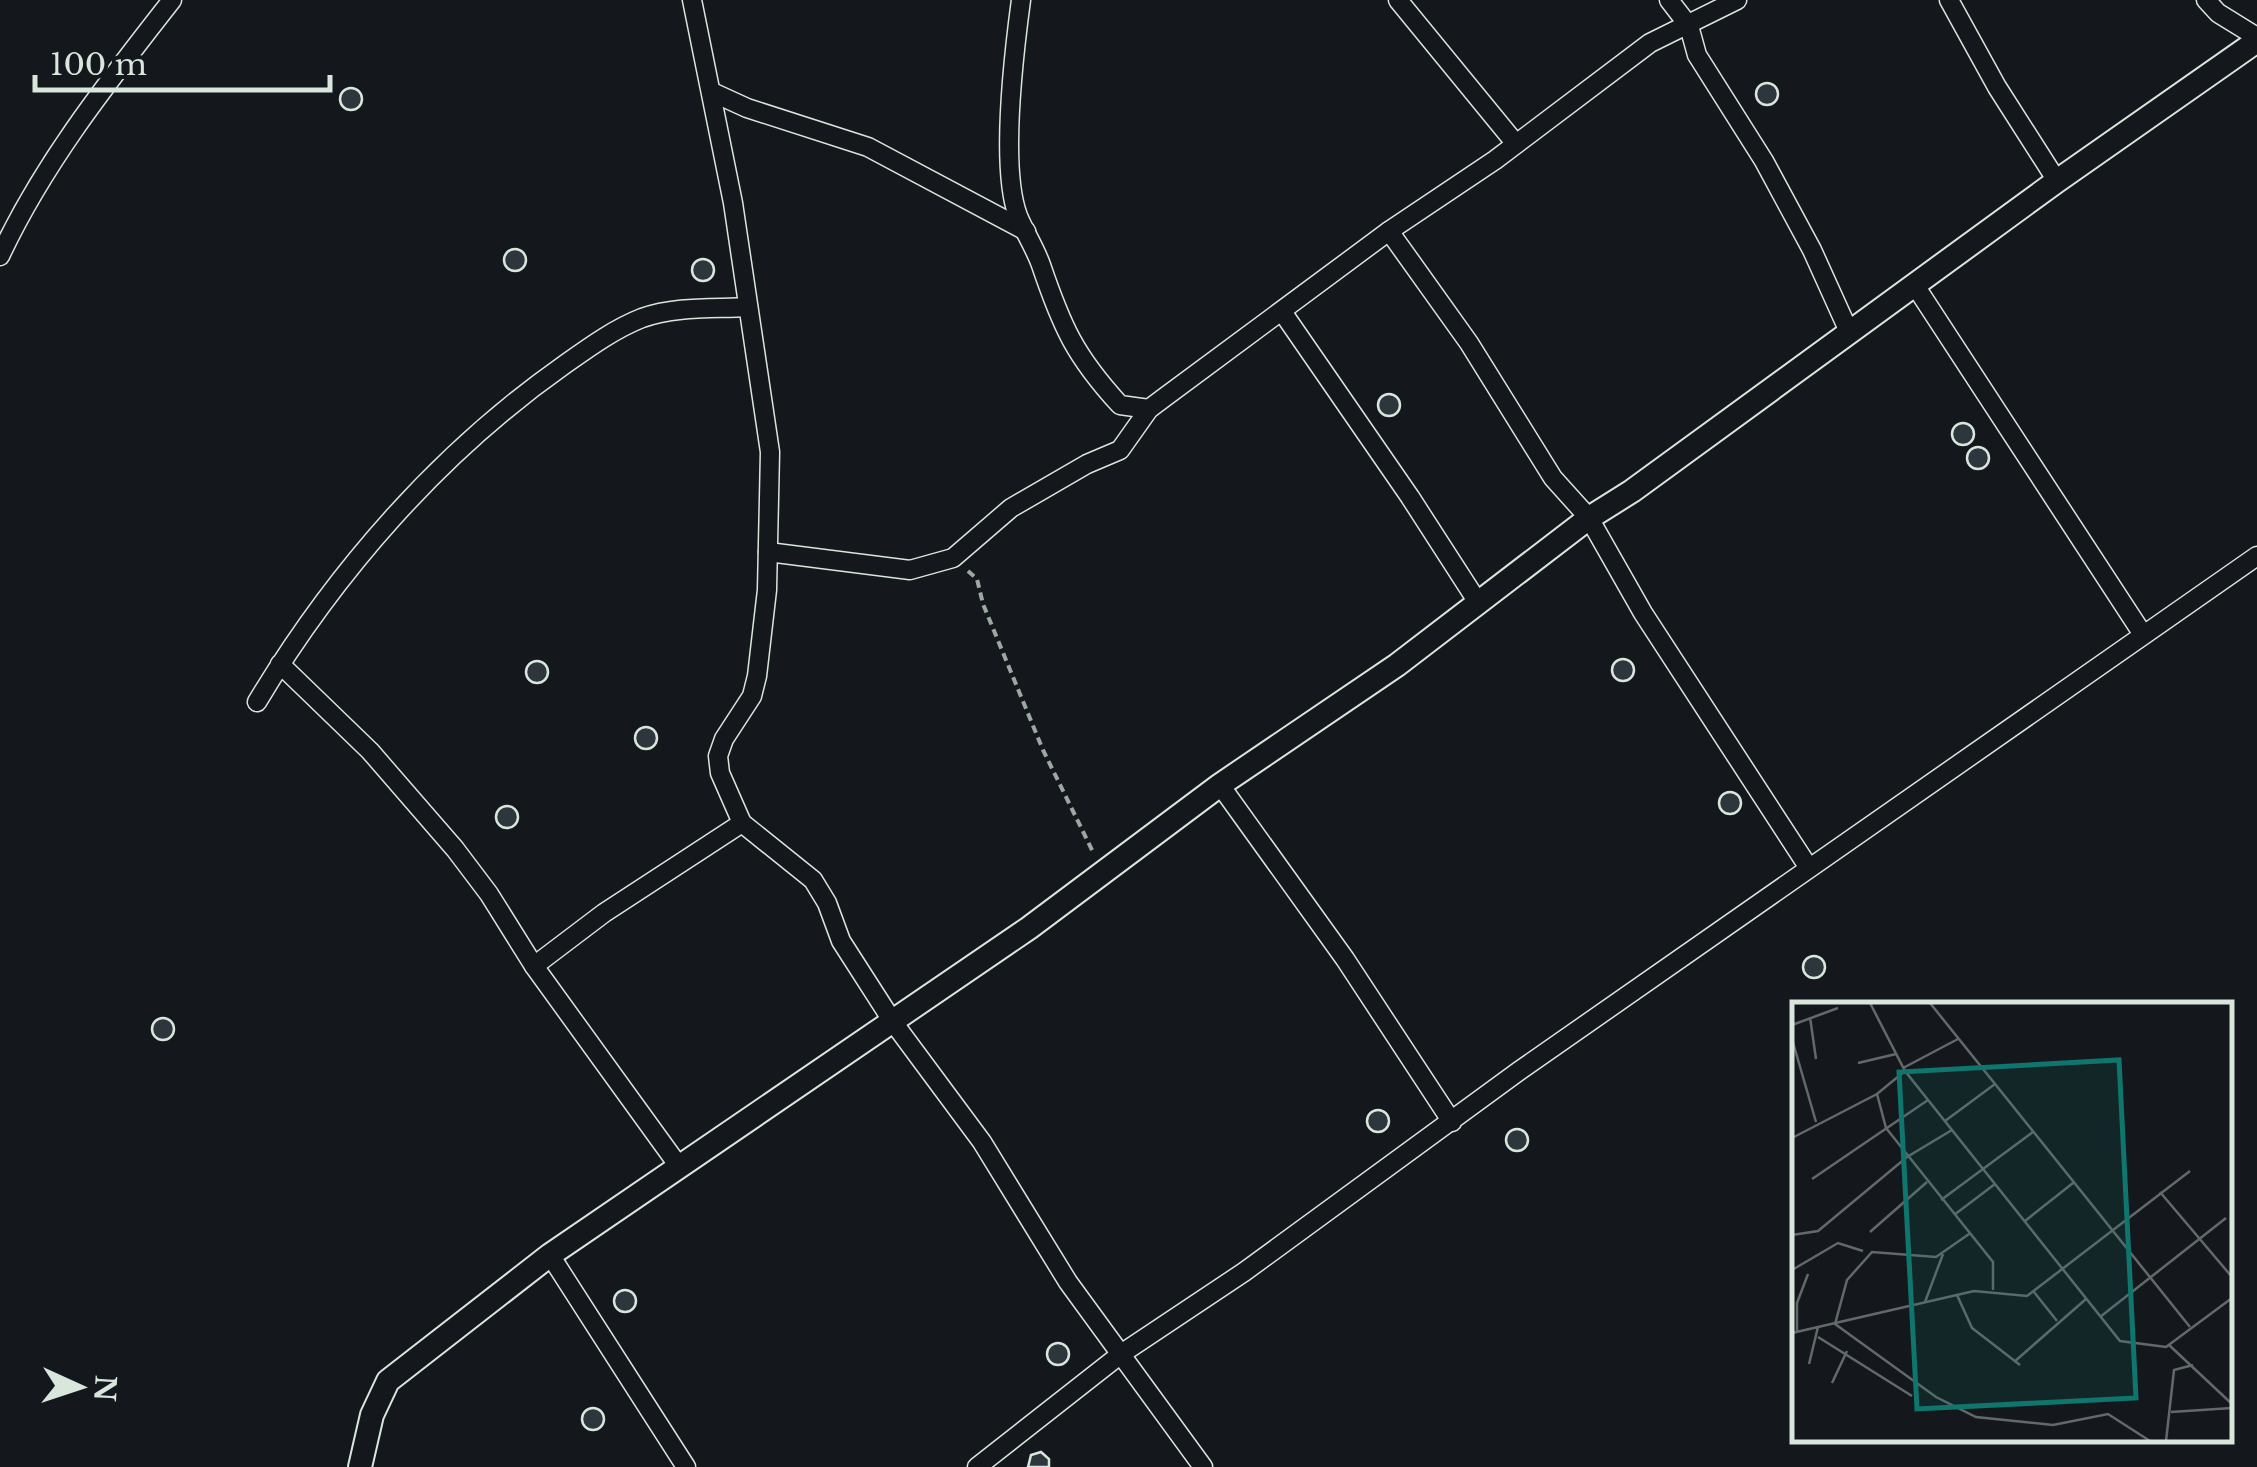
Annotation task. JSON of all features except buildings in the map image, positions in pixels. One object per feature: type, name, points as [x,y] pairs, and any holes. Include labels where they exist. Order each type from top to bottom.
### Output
[{"type":"street","points":[[0,256],[25,203],[73,129],[172,0]]},
{"type":"street","points":[[692,0],[712,92],[770,452],[766,606],[752,696],[724,739],[718,756],[720,773],[742,823],[814,880],[840,942],[893,1022],[982,1142],[1068,1282],[1203,1467]]},
{"type":"street","points":[[1022,0],[1010,117],[1012,181],[1018,215],[1069,341],[1120,405],[1149,410]]},
{"type":"street","points":[[1398,0],[1516,144]]},
{"type":"street","points":[[1669,0],[1689,26],[1698,55],[1764,161],[1812,250],[1850,334]]},
{"type":"street","points":[[768,552],[910,570],[953,558],[1011,508],[1120,450],[1149,410],[1650,43],[1737,0]]},
{"type":"street","points":[[1949,0],[1997,87],[2057,182]]},
{"type":"street","points":[[360,1467],[372,1415],[388,1381],[550,1255],[1104,874],[1220,785],[1397,665],[1589,518],[1632,491],[2257,39],[2218,13],[2206,0]]},
{"type":"street","points":[[712,92],[746,108],[868,147],[1026,230]]},
{"type":"street","points":[[1389,232],[1468,342],[1552,478],[1589,518],[1664,646],[1809,868]]},
{"type":"street","points":[[1916,287],[2142,633]]},
{"type":"street","points":[[257,702],[300,632],[398,514],[464,445],[521,395],[597,342],[640,319],[687,309],[748,307]]},
{"type":"street","points":[[1283,313],[1479,604]]},
{"type":"street","points":[[976,1467],[1121,1354],[1244,1272],[1809,868],[2257,556]]},
{"type":"street","points":[[280,664],[370,751],[455,848],[534,966],[678,1166]]},
{"type":"street","points":[[1220,785],[1345,959],[1452,1122]]},
{"type":"street","points":[[534,966],[604,913],[742,823]]},
{"type":"street","points":[[550,1255],[686,1467]]},
{"type":"path","points":[[953,558],[977,579],[983,604],[1043,750],[1104,874]]}]
